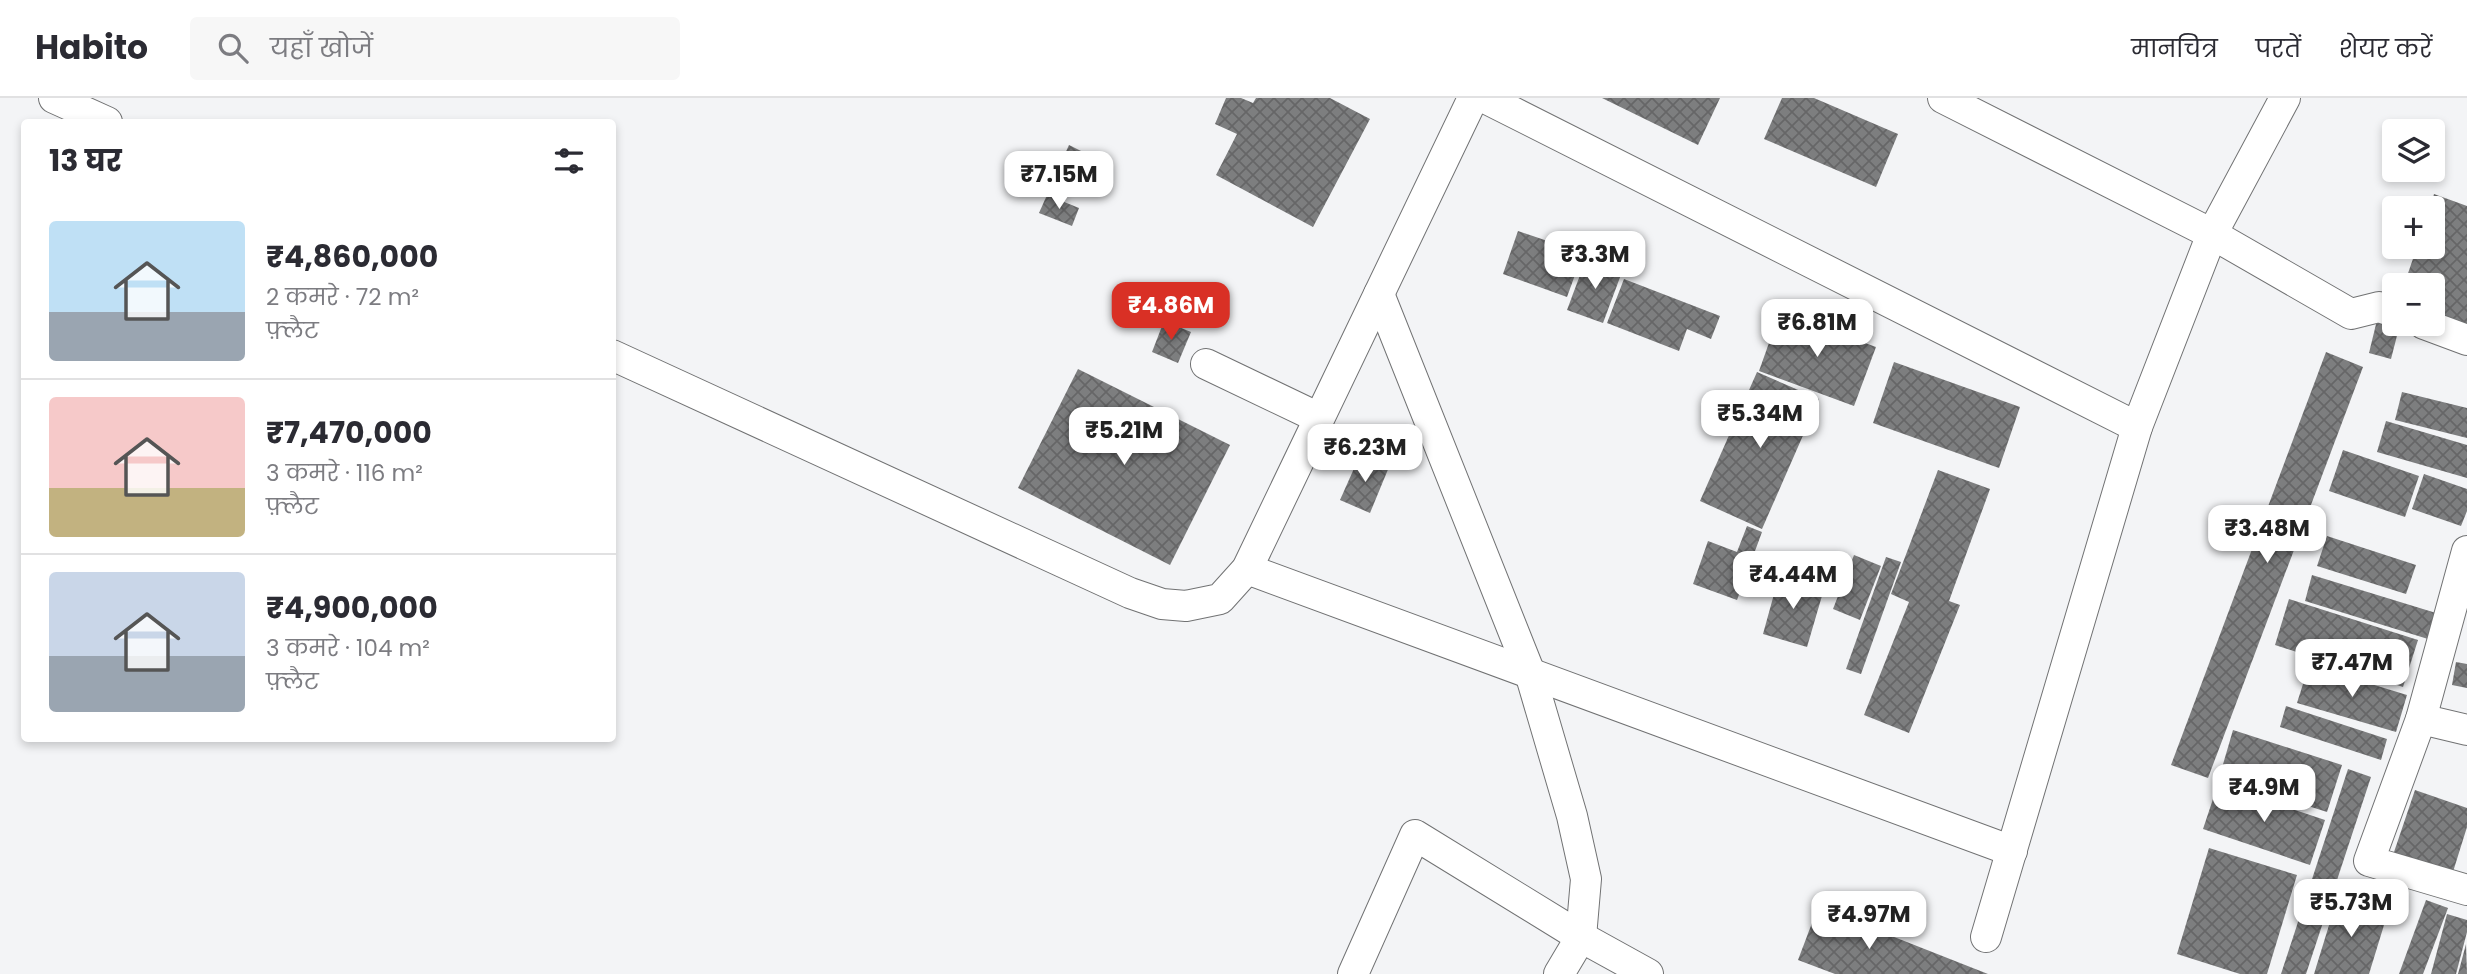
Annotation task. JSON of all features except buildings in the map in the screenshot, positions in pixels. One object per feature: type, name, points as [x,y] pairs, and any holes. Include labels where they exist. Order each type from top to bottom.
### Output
[{"type":"street","points":[[54,98],[100,119]]},
{"type":"street","points":[[616,357],[1130,593],[1162,604],[1186,606],[1220,598],[1247,569],[1473,98]]},
{"type":"street","points":[[1485,98],[2137,427]]},
{"type":"street","points":[[1943,98],[2213,234],[2351,314],[2382,308]]},
{"type":"street","points":[[1986,937],[2137,427],[2213,234],[2284,98]]},
{"type":"street","points":[[1379,294],[1530,673],[1572,816],[1586,879],[1581,937],[1559,974]]},
{"type":"street","points":[[2445,332],[2467,340]]},
{"type":"street","points":[[1206,364],[1319,418]]},
{"type":"street","points":[[2467,551],[2421,719],[2369,861],[2467,890]]},
{"type":"street","points":[[1247,569],[2012,851]]},
{"type":"street","points":[[2421,719],[2467,730]]},
{"type":"street","points":[[1353,974],[1415,835],[1581,937],[1648,974]]}]
